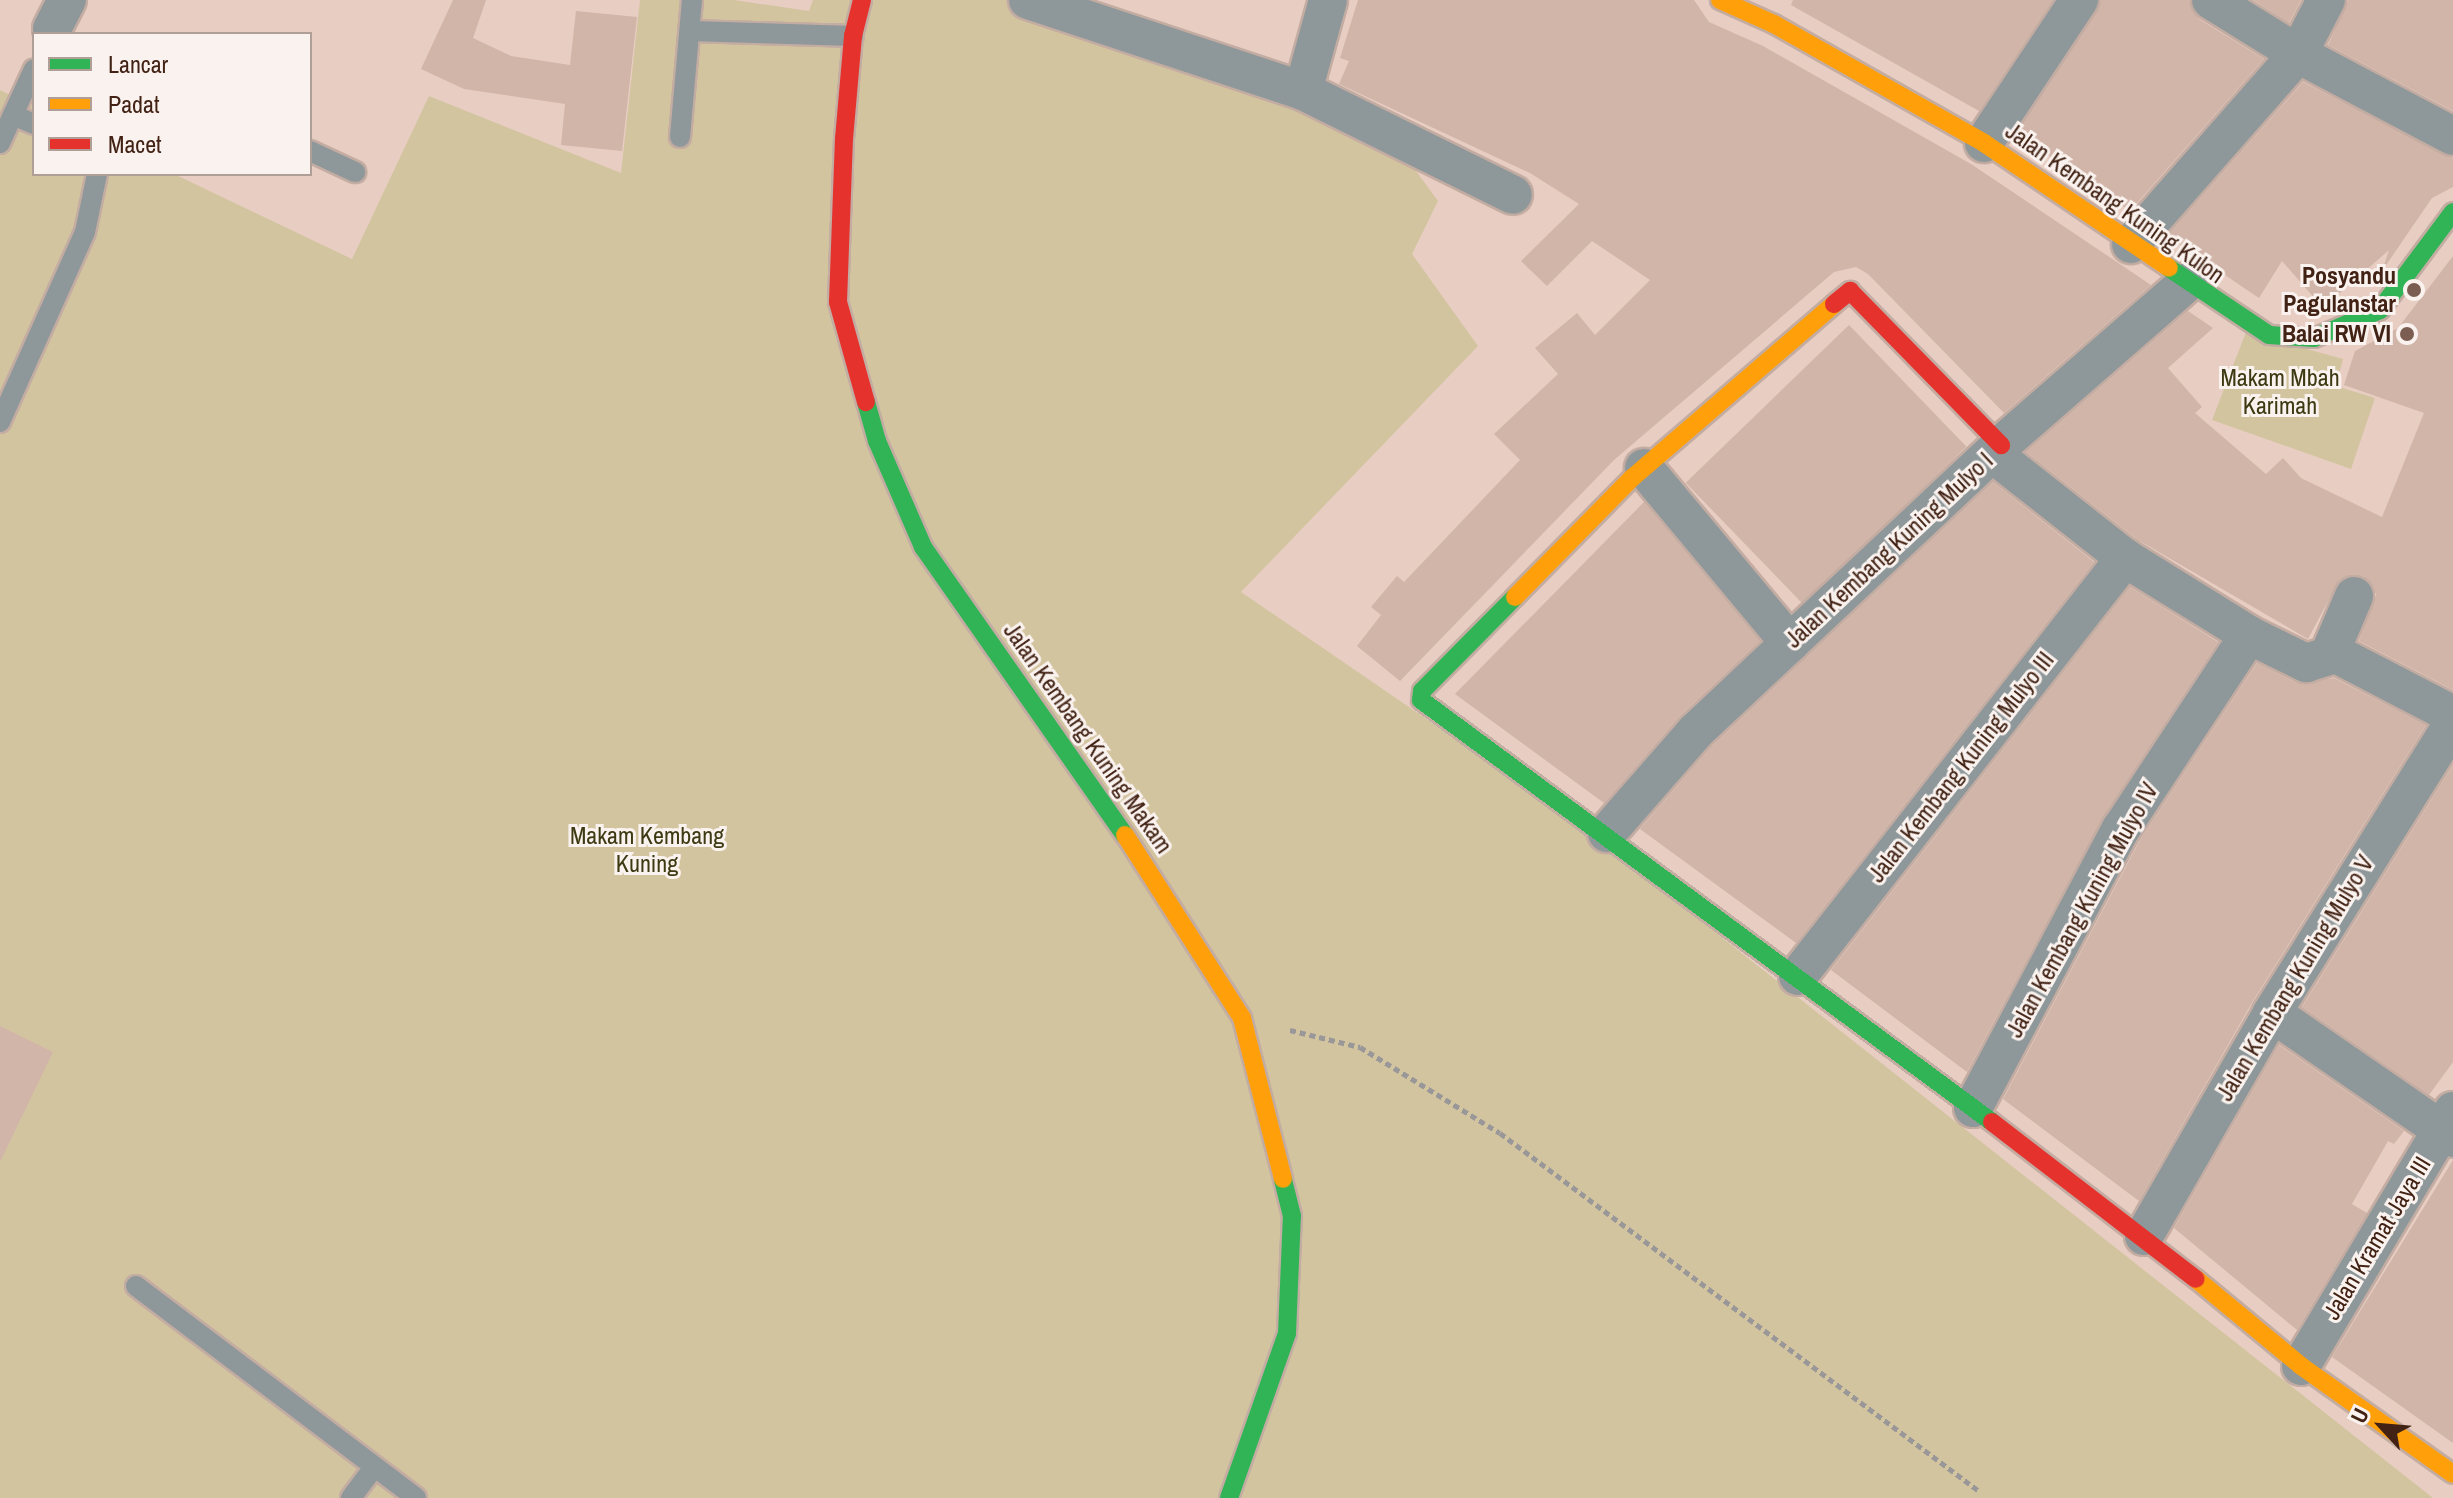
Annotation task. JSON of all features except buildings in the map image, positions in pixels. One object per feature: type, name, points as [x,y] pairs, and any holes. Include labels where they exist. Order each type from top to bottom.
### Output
[{"type":"street","name":"Jalan Kembang Kuning Makam","points":[[862,0],[853,36],[838,302],[877,441],[923,547],[1163,889],[1242,1018],[1292,1216],[1287,1333],[1229,1498]]},
{"type":"street","points":[[1028,0],[1303,91],[1513,195]]},
{"type":"street","points":[[1303,91],[1328,0]]},
{"type":"street","name":"Jalan Kembang Kuning Kulon","points":[[1720,0],[1774,24],[1984,143],[2258,330],[2287,338],[2314,338],[2357,324],[2380,310],[2399,291],[2453,212]]},
{"type":"street","points":[[1984,143],[2079,0]]},
{"type":"street","points":[[2211,0],[2298,54],[2453,136]]},
{"type":"street","points":[[2131,244],[2298,54],[2326,0]]},
{"type":"street","name":"Jalan Kembang Kuning Mulyo I","points":[[1607,833],[1695,732],[1997,450],[2188,282]]},
{"type":"street","points":[[2453,715],[2329,655],[2306,663],[2249,635],[2125,558],[1997,450],[1850,291],[1644,468],[1420,695],[1423,703],[1607,833],[2144,1236],[2301,1366],[2453,1474]]},
{"type":"street","points":[[1644,468],[1790,643]]},
{"type":"street","name":"Jalan Kembang Kuning Mulyo III","points":[[1798,976],[2125,558]]},
{"type":"street","points":[[2329,655],[2354,596]]},
{"type":"street","name":"Jalan Kembang Kuning Mulyo IV","points":[[1973,1108],[2121,829],[2249,635]]},
{"type":"street","name":"Jalan Kembang Kuning Mulyo V","points":[[2144,1236],[2272,1013],[2453,723]]},
{"type":"street","points":[[2272,1013],[2449,1126]]},
{"type":"street","name":"Jalan Kramat Jaya III","points":[[2301,1366],[2449,1126]]},
{"type":"lane","points":[[680,137],[692,0]]},
{"type":"lane","points":[[691,31],[853,36]]},
{"type":"lane","points":[[0,143],[32,73]]},
{"type":"lane","points":[[13,115],[32,123]]},
{"type":"lane","points":[[312,152],[355,172]]},
{"type":"lane","points":[[0,422],[85,232],[97,176]]},
{"type":"lane","points":[[136,1286],[416,1498]]},
{"type":"lane","points":[[351,1498],[374,1467]]},
{"type":"path","points":[[1242,1018],[1360,1047],[1500,1133],[1979,1491]]},
{"type":"green space","name":"Makam Kembang Kuning","points":[[640,0],[734,0],[809,11],[813,0],[1055,0],[1397,145],[1438,201],[1412,254],[1478,346],[1241,592],[1568,816],[2433,1498],[0,1498],[0,90],[32,105],[32,176],[178,176],[352,259],[429,96],[621,173]]},
{"type":"green space","name":"Makam Mbah Karimah","points":[[2246,332],[2343,359],[2336,386],[2375,398],[2351,469],[2212,420]]},
{"type":"traffic: fast","points":[[2169,268],[2269,335],[2314,338],[2380,310],[2453,212]]},
{"type":"traffic: fast","points":[[866,402],[877,441],[923,547],[1125,835]]},
{"type":"traffic: fast","points":[[1515,597],[1422,691],[1421,700],[1992,1122]]},
{"type":"traffic: fast","points":[[1229,1498],[1287,1333],[1292,1216],[1283,1179]]},
{"type":"traffic: slow","points":[[1720,0],[1774,24],[1984,143],[2169,268]]},
{"type":"traffic: slow","points":[[1515,597],[1632,478],[1834,304]]},
{"type":"traffic: slow","points":[[1125,835],[1242,1018],[1283,1179]]},
{"type":"traffic: slow","points":[[2196,1279],[2301,1366],[2453,1474]]},
{"type":"traffic: jam","points":[[862,0],[853,36],[844,138],[838,302],[866,402]]},
{"type":"traffic: jam","points":[[1834,304],[1850,291],[2001,445]]},
{"type":"traffic: jam","points":[[1992,1122],[2196,1279]]},
{"type":"place","name":"Posyandu Pagulanstar","points":[[2414,290]]},
{"type":"place","name":"Balai RW VI","points":[[2407,334]]}]
